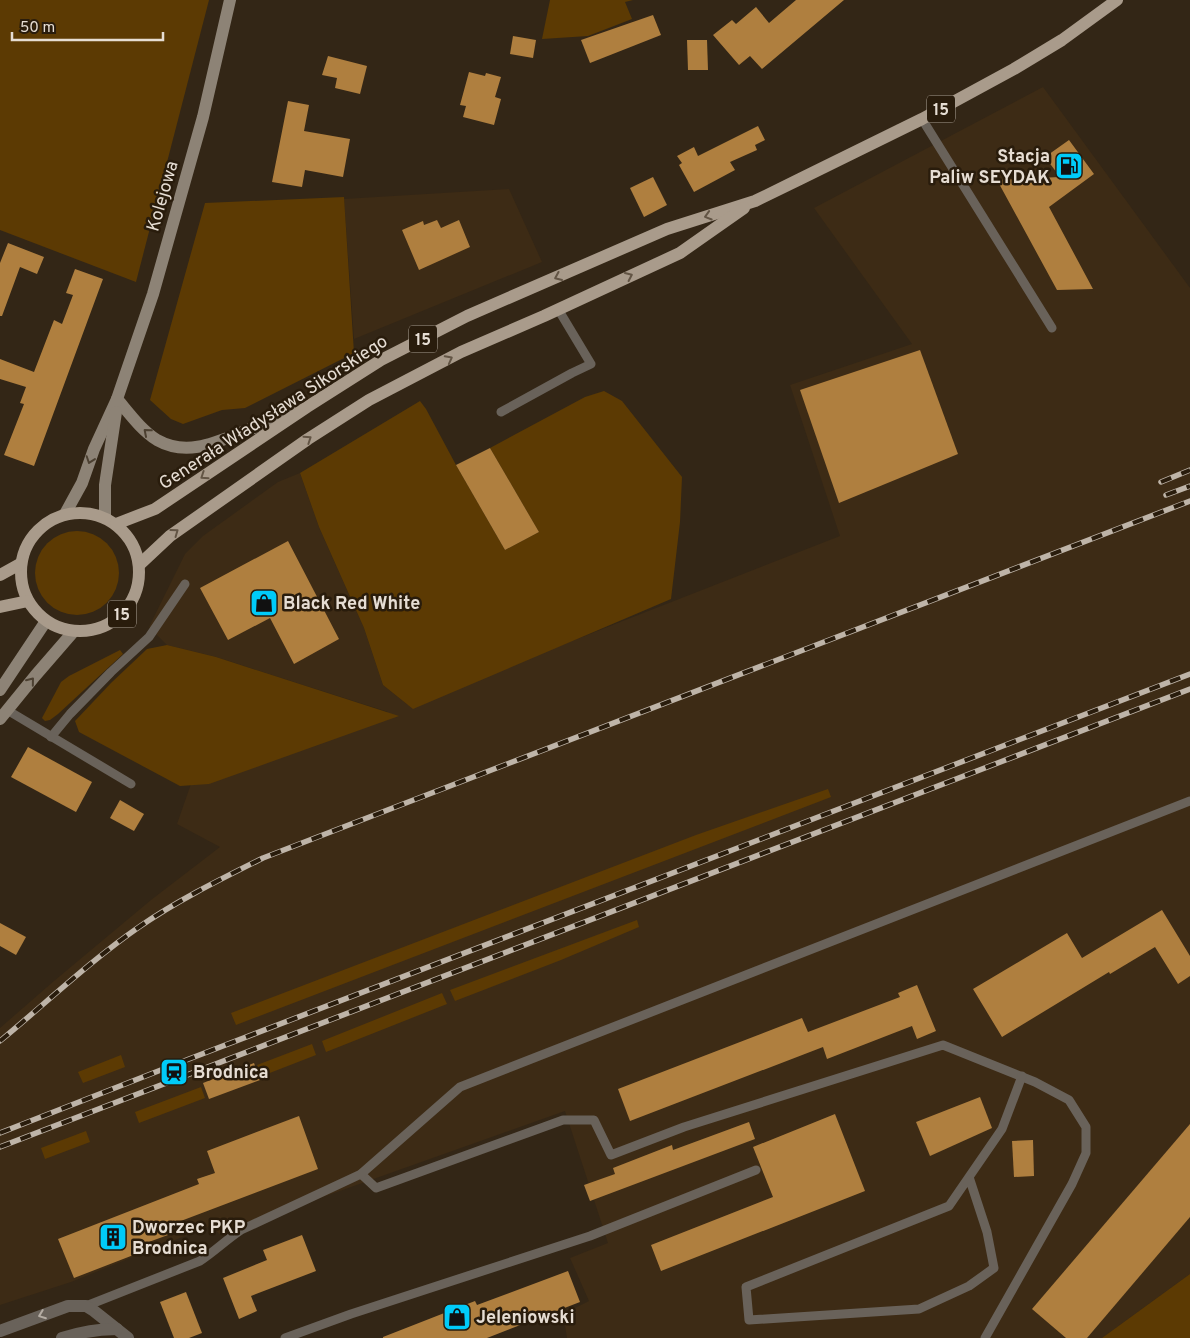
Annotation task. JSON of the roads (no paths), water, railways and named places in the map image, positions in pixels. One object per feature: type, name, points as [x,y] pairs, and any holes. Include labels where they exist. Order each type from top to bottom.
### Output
[{"type":"main road","name":"Generała Władysława Sikorskiego","points":[[110,521],[155,509],[381,360],[467,316],[667,229],[755,201],[922,119],[1014,69],[1062,40],[1117,0]]},
{"type":"main road","name":"Generała Władysława Sikorskiego","points":[[139,565],[170,536],[308,439],[369,400],[461,352],[680,253],[755,201]]},
{"type":"main road","name":"15","points":[[78,512],[92,514],[110,521],[127,536],[135,549],[139,565],[138,582],[133,599],[122,614],[108,624],[92,630],[74,631],[59,628],[46,621],[28,602],[21,583],[20,564],[25,547],[35,532],[48,522],[64,514],[78,512]]},
{"type":"main road","points":[[0,574],[20,564]]},
{"type":"main road","points":[[0,607],[28,602]]},
{"type":"street","name":"Kolejowa","points":[[64,514],[82,483],[94,448],[117,399],[153,294],[203,117],[230,0]]},
{"type":"street","name":"Kolejowa","points":[[110,521],[105,485],[117,399]]},
{"type":"street","points":[[117,399],[146,432],[158,440],[173,446],[191,448],[210,445],[307,407]]},
{"type":"street","points":[[0,690],[46,621]]},
{"type":"street","points":[[3,714],[74,631]]},
{"type":"street","points":[[0,1331],[68,1306],[86,1306],[128,1338]]},
{"type":"street","points":[[62,1338],[82,1332],[117,1329]]},
{"type":"lane","points":[[922,119],[1052,328]]},
{"type":"lane","points":[[501,412],[591,364],[558,309]]},
{"type":"lane","points":[[51,737],[77,707],[148,637],[185,584]]},
{"type":"lane","points":[[3,714],[51,737],[131,784]]},
{"type":"lane","points":[[86,1306],[200,1261],[241,1230],[361,1174],[460,1087],[1190,801]]},
{"type":"lane","points":[[361,1174],[376,1188],[562,1120],[594,1120],[611,1156],[684,1127],[943,1045],[1022,1076],[1069,1100],[1086,1127],[1086,1153],[1072,1184],[985,1338]]},
{"type":"lane","points":[[969,1177],[988,1232],[994,1268],[969,1286],[919,1309],[749,1320],[746,1287],[949,1206],[1002,1129],[1022,1076]]},
{"type":"lane","points":[[285,1338],[350,1314],[590,1236],[756,1170]]},
{"type":"railway","points":[[1161,482],[1190,470]]},
{"type":"railway","points":[[1166,495],[1190,486]]},
{"type":"railway","points":[[0,1041],[86,968],[139,927],[184,899],[263,858],[1190,501]]},
{"type":"railway","points":[[0,1133],[1190,674]]},
{"type":"railway","points":[[0,1147],[1190,689]]},
{"type":"place","name":"Stacja Paliw SEYDAK","points":[[1069,166]]},
{"type":"place","name":"Black Red White","points":[[264,603]]},
{"type":"place","name":"Brodnica","points":[[174,1072]]},
{"type":"place","name":"Dworzec PKP Brodnica","points":[[113,1237]]},
{"type":"place","name":"Jeleniowski","points":[[457,1317]]}]
